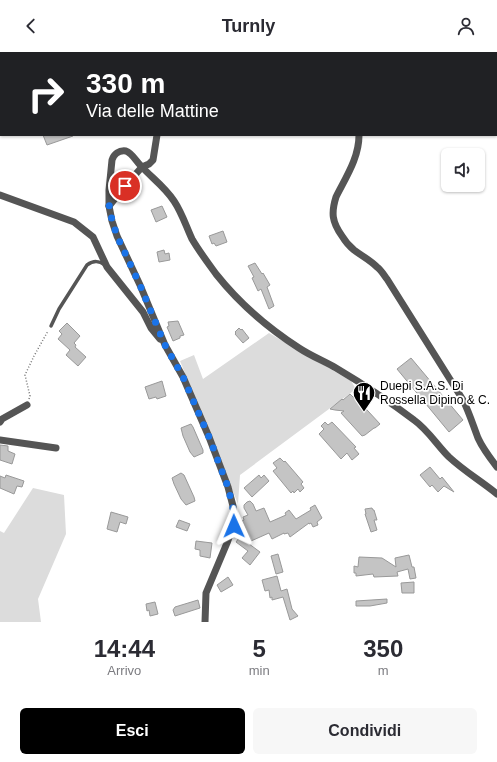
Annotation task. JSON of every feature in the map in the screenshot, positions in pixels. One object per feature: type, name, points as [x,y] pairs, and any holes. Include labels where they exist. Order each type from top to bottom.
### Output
[{"type":"street","points":[[109,206],[141,166],[149,164],[152,160],[157,136]]},
{"type":"street","points":[[359,136],[355,160],[336,197],[334,204],[333,218],[335,225],[352,248],[378,267],[388,279],[463,400],[478,438],[497,468]]},
{"type":"street","points":[[205,622],[206,593],[234,526],[234,513],[228,487],[209,437],[183,377],[165,345],[140,285],[117,236],[109,206],[112,160],[113,156],[120,152],[127,152],[130,154],[162,185],[182,215],[192,239],[217,275],[270,328],[300,349],[336,368],[375,392],[416,421],[426,429],[449,456],[463,469],[497,494]]},
{"type":"street","points":[[0,195],[74,222],[93,237],[107,267],[142,312],[151,328],[165,345]]},
{"type":"street","points":[[0,422],[2,419],[27,406]]},
{"type":"street","points":[[0,440],[56,448]]},
{"type":"lane","points":[[51,326],[59,309],[87,265],[96,261],[107,267]]},
{"type":"path","points":[[27,406],[30,396],[25,376],[34,356],[51,326]]},
{"type":"shaded area","points":[[269,333],[351,381],[356,389],[240,475],[238,504],[180,361],[194,355],[203,379]]},
{"type":"shaded area","points":[[33,488],[64,495],[66,534],[38,599],[41,622],[0,622],[0,531],[4,533]]},
{"type":"building","points":[[43,136],[73,136],[47,145]]},
{"type":"building","points":[[162,206],[167,217],[156,222],[151,210]]},
{"type":"building","points":[[223,231],[227,242],[216,246],[214,243],[212,244],[209,236]]},
{"type":"building","points":[[164,250],[165,254],[169,253],[170,260],[159,262],[157,252]]},
{"type":"building","points":[[255,263],[270,285],[267,287],[274,306],[269,309],[261,289],[258,291],[252,278],[254,277],[248,266]]},
{"type":"building","points":[[178,321],[184,335],[173,341],[167,327],[169,326],[168,322]]},
{"type":"building","points":[[67,323],[80,336],[74,343],[76,345],[75,347],[86,357],[78,366],[66,355],[70,350],[58,339],[62,334],[59,331]]},
{"type":"building","points":[[239,328],[241,330],[242,329],[249,338],[243,343],[235,334]]},
{"type":"building","points":[[411,358],[463,420],[449,432],[397,369]]},
{"type":"building","points":[[162,381],[166,396],[157,399],[156,397],[149,399],[145,387]]},
{"type":"building","points":[[350,394],[355,399],[356,398],[380,424],[362,436],[341,413],[344,411],[330,409]]},
{"type":"building","points":[[325,422],[328,425],[332,422],[356,447],[354,448],[359,454],[352,460],[347,453],[341,459],[319,434],[324,429],[321,426]]},
{"type":"building","points":[[191,424],[203,450],[203,453],[194,457],[190,452],[181,428]]},
{"type":"building","points":[[0,445],[8,446],[8,451],[15,454],[12,464],[0,460]]},
{"type":"building","points":[[280,458],[284,462],[285,461],[303,482],[301,484],[304,488],[300,492],[298,489],[294,493],[293,491],[291,493],[273,471],[277,468],[273,463]]},
{"type":"building","points":[[430,467],[440,479],[442,477],[454,492],[444,486],[438,492],[432,485],[430,487],[420,475]]},
{"type":"building","points":[[181,473],[184,475],[195,501],[186,505],[181,499],[172,478]]},
{"type":"building","points":[[6,475],[24,481],[22,487],[17,486],[14,494],[0,488],[0,476],[5,478]]},
{"type":"building","points":[[259,475],[261,478],[264,475],[269,481],[252,497],[244,488]]},
{"type":"building","points":[[250,501],[256,511],[264,508],[270,522],[286,515],[285,513],[289,510],[296,519],[311,510],[310,508],[315,505],[322,518],[317,522],[318,525],[313,527],[311,523],[309,523],[290,537],[288,533],[284,533],[272,539],[269,533],[251,541],[242,521],[244,520],[243,517],[248,515],[244,505]]},
{"type":"building","points":[[372,508],[377,520],[374,520],[377,530],[371,532],[365,514],[365,509]]},
{"type":"building","points":[[111,512],[128,517],[126,524],[120,522],[117,532],[107,529]]},
{"type":"building","points":[[179,520],[190,524],[187,531],[176,527]]},
{"type":"building","points":[[239,538],[260,552],[250,565],[242,558],[248,551],[236,542]]},
{"type":"building","points":[[196,541],[212,543],[210,558],[200,556],[200,550],[195,549]]},
{"type":"building","points":[[278,554],[283,572],[276,574],[271,556]]},
{"type":"building","points":[[409,555],[412,567],[414,567],[416,578],[410,579],[408,569],[397,572],[398,576],[374,577],[373,574],[356,576],[356,573],[354,573],[354,566],[358,567],[359,557],[382,558],[396,567],[395,558]]},
{"type":"building","points":[[277,576],[281,591],[287,589],[292,609],[298,616],[290,620],[283,597],[272,600],[272,597],[270,598],[269,590],[265,591],[262,580]]},
{"type":"building","points":[[228,577],[233,585],[221,592],[217,585]]},
{"type":"building","points":[[414,582],[414,593],[402,593],[401,583]]},
{"type":"building","points":[[387,599],[387,603],[370,606],[356,606],[356,601]]},
{"type":"building","points":[[198,600],[200,608],[175,616],[173,610],[175,607]]},
{"type":"building","points":[[155,602],[158,614],[150,616],[149,610],[147,611],[146,604]]},
{"type":"place","name":"Duepi S.A.S. Di Rossella Dipino & C.","points":[[364,412]]},
{"type":"route","points":[[125,186],[109,206],[117,236],[140,285],[165,345],[183,377],[209,437],[228,487],[233,506],[234,526]]}]
